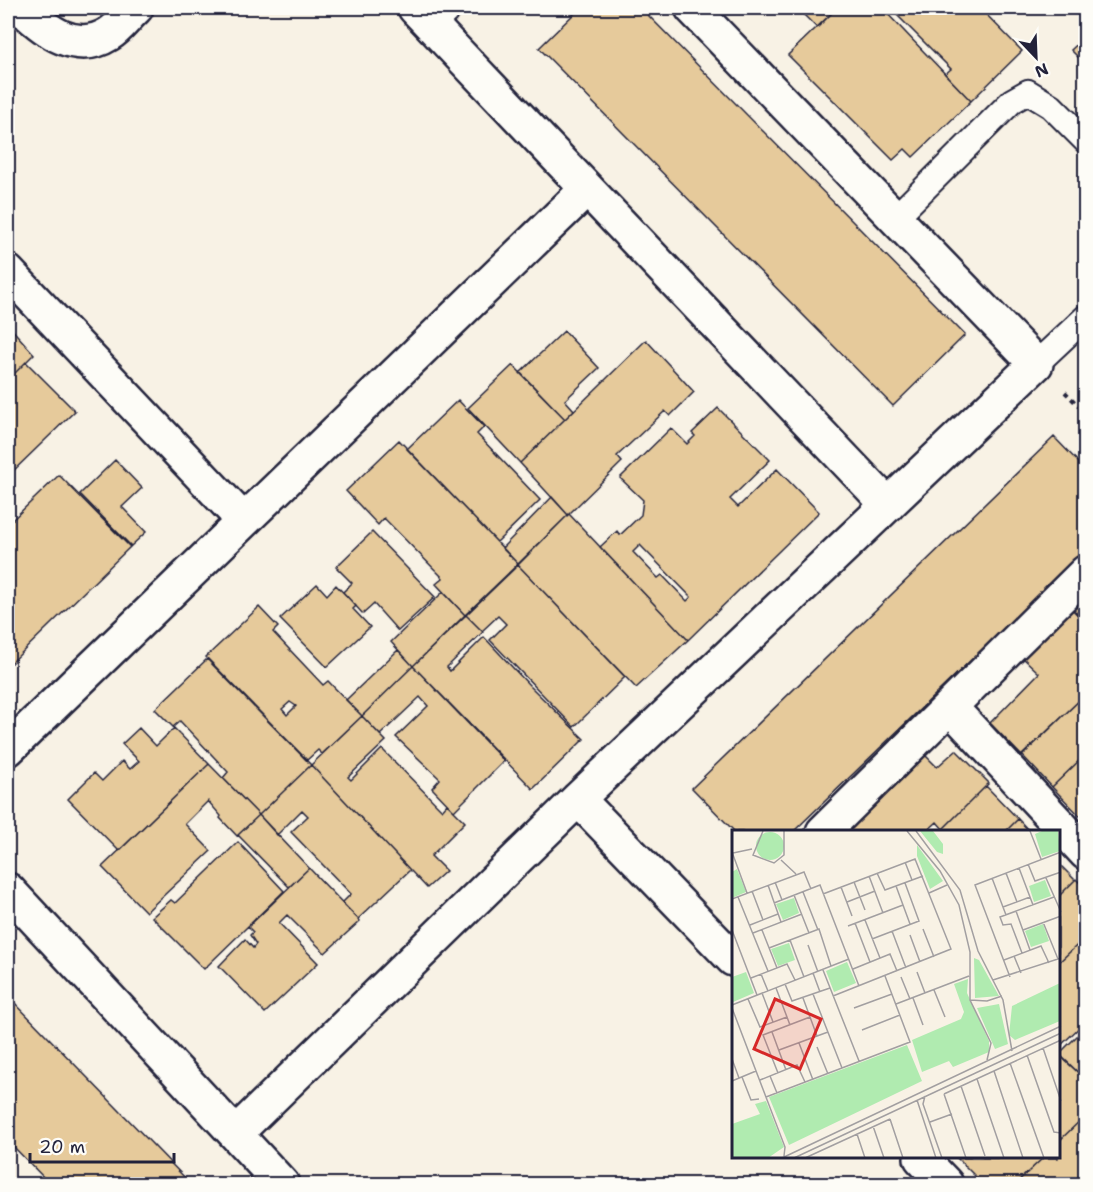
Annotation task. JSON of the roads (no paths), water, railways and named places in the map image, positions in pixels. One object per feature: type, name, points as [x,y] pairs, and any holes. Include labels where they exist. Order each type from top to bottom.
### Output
[{"type":"street","points":[[22,8],[56,36],[76,42],[93,42],[110,34],[136,8]]},
{"type":"street","points":[[236,1133],[578,799],[1036,364],[692,8]]},
{"type":"street","points":[[432,13],[587,189],[888,505]]},
{"type":"street","points":[[8,750],[587,189]]},
{"type":"street","points":[[8,272],[243,520]]},
{"type":"street","points":[[825,830],[1086,572]]},
{"type":"street","points":[[950,707],[1086,853]]},
{"type":"street","points":[[578,799],[727,939]]},
{"type":"street","points":[[8,890],[282,1185]]},
{"type":"street","points":[[922,1159],[946,1185]]},
{"type":"lane","points":[[895,218],[1012,101],[1028,92],[1051,106],[1086,141]]},
{"type":"lane","points":[[1036,364],[1086,317]]}]
